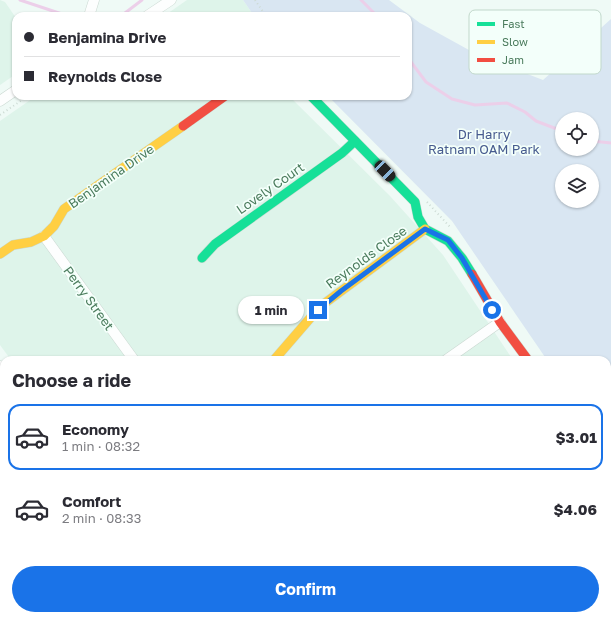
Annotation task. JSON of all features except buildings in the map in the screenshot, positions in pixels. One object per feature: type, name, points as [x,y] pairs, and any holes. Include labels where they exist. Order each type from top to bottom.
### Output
[{"type":"street","points":[[153,12],[171,0]]},
{"type":"street","points":[[90,12],[93,1]]},
{"type":"street","points":[[0,101],[12,93]]},
{"type":"street","name":"Benjamina Drive","points":[[0,254],[13,245],[31,242],[44,236],[54,226],[64,210],[219,100]]},
{"type":"street","points":[[315,100],[414,202],[418,217],[425,229],[448,240],[458,252],[500,322],[525,356]]},
{"type":"street","name":"Lovely Court","points":[[202,258],[215,244],[342,153],[355,141]]},
{"type":"street","name":"Reynolds Close","points":[[277,356],[325,303],[425,229]]},
{"type":"street","name":"Perry Street","points":[[44,236],[131,356]]},
{"type":"street","points":[[452,356],[500,322]]},
{"type":"path","points":[[255,0],[263,12]]},
{"type":"path","points":[[0,115],[22,100]]},
{"type":"shaded area","points":[[0,0],[5,2],[12,12],[12,77],[0,85]]},
{"type":"shaded area","points":[[187,0],[243,0],[251,12],[170,12]]},
{"type":"shaded area","points":[[30,100],[293,100],[390,196],[443,255],[510,356],[8,356],[0,345],[0,121]]},
{"type":"green space","name":"Dr Harry Ratnam OAM Park","points":[[243,0],[389,0],[405,12],[251,12]]},
{"type":"green space","name":"Dr Harry Ratnam OAM Park","points":[[412,17],[469,50],[469,74],[527,74],[543,80],[550,74],[601,74],[601,28],[611,19],[611,356],[544,356],[452,221],[332,100],[412,100]]},
{"type":"waterway","points":[[20,0],[56,12]]},
{"type":"waterway","points":[[126,12],[142,0]]},
{"type":"waterway","points":[[361,0],[373,12]]},
{"type":"waterway","points":[[412,63],[426,82],[452,99],[475,105],[507,103],[525,112],[536,121],[555,128]]},
{"type":"waterway","points":[[599,142],[611,143]]},
{"type":"traffic: fast","points":[[315,100],[415,202],[418,217],[425,229],[448,241],[462,258],[472,274]]},
{"type":"traffic: fast","points":[[202,258],[215,244],[342,153],[355,141]]},
{"type":"traffic: slow","points":[[0,254],[13,245],[31,242],[44,236],[54,226],[64,209],[183,126]]},
{"type":"traffic: slow","points":[[277,356],[325,303],[425,229]]},
{"type":"traffic: jam","points":[[183,126],[219,100]]},
{"type":"traffic: jam","points":[[472,274],[500,322],[525,356]]},
{"type":"route","points":[[318,310],[325,303],[425,229],[448,240],[462,258],[492,310]]}]
